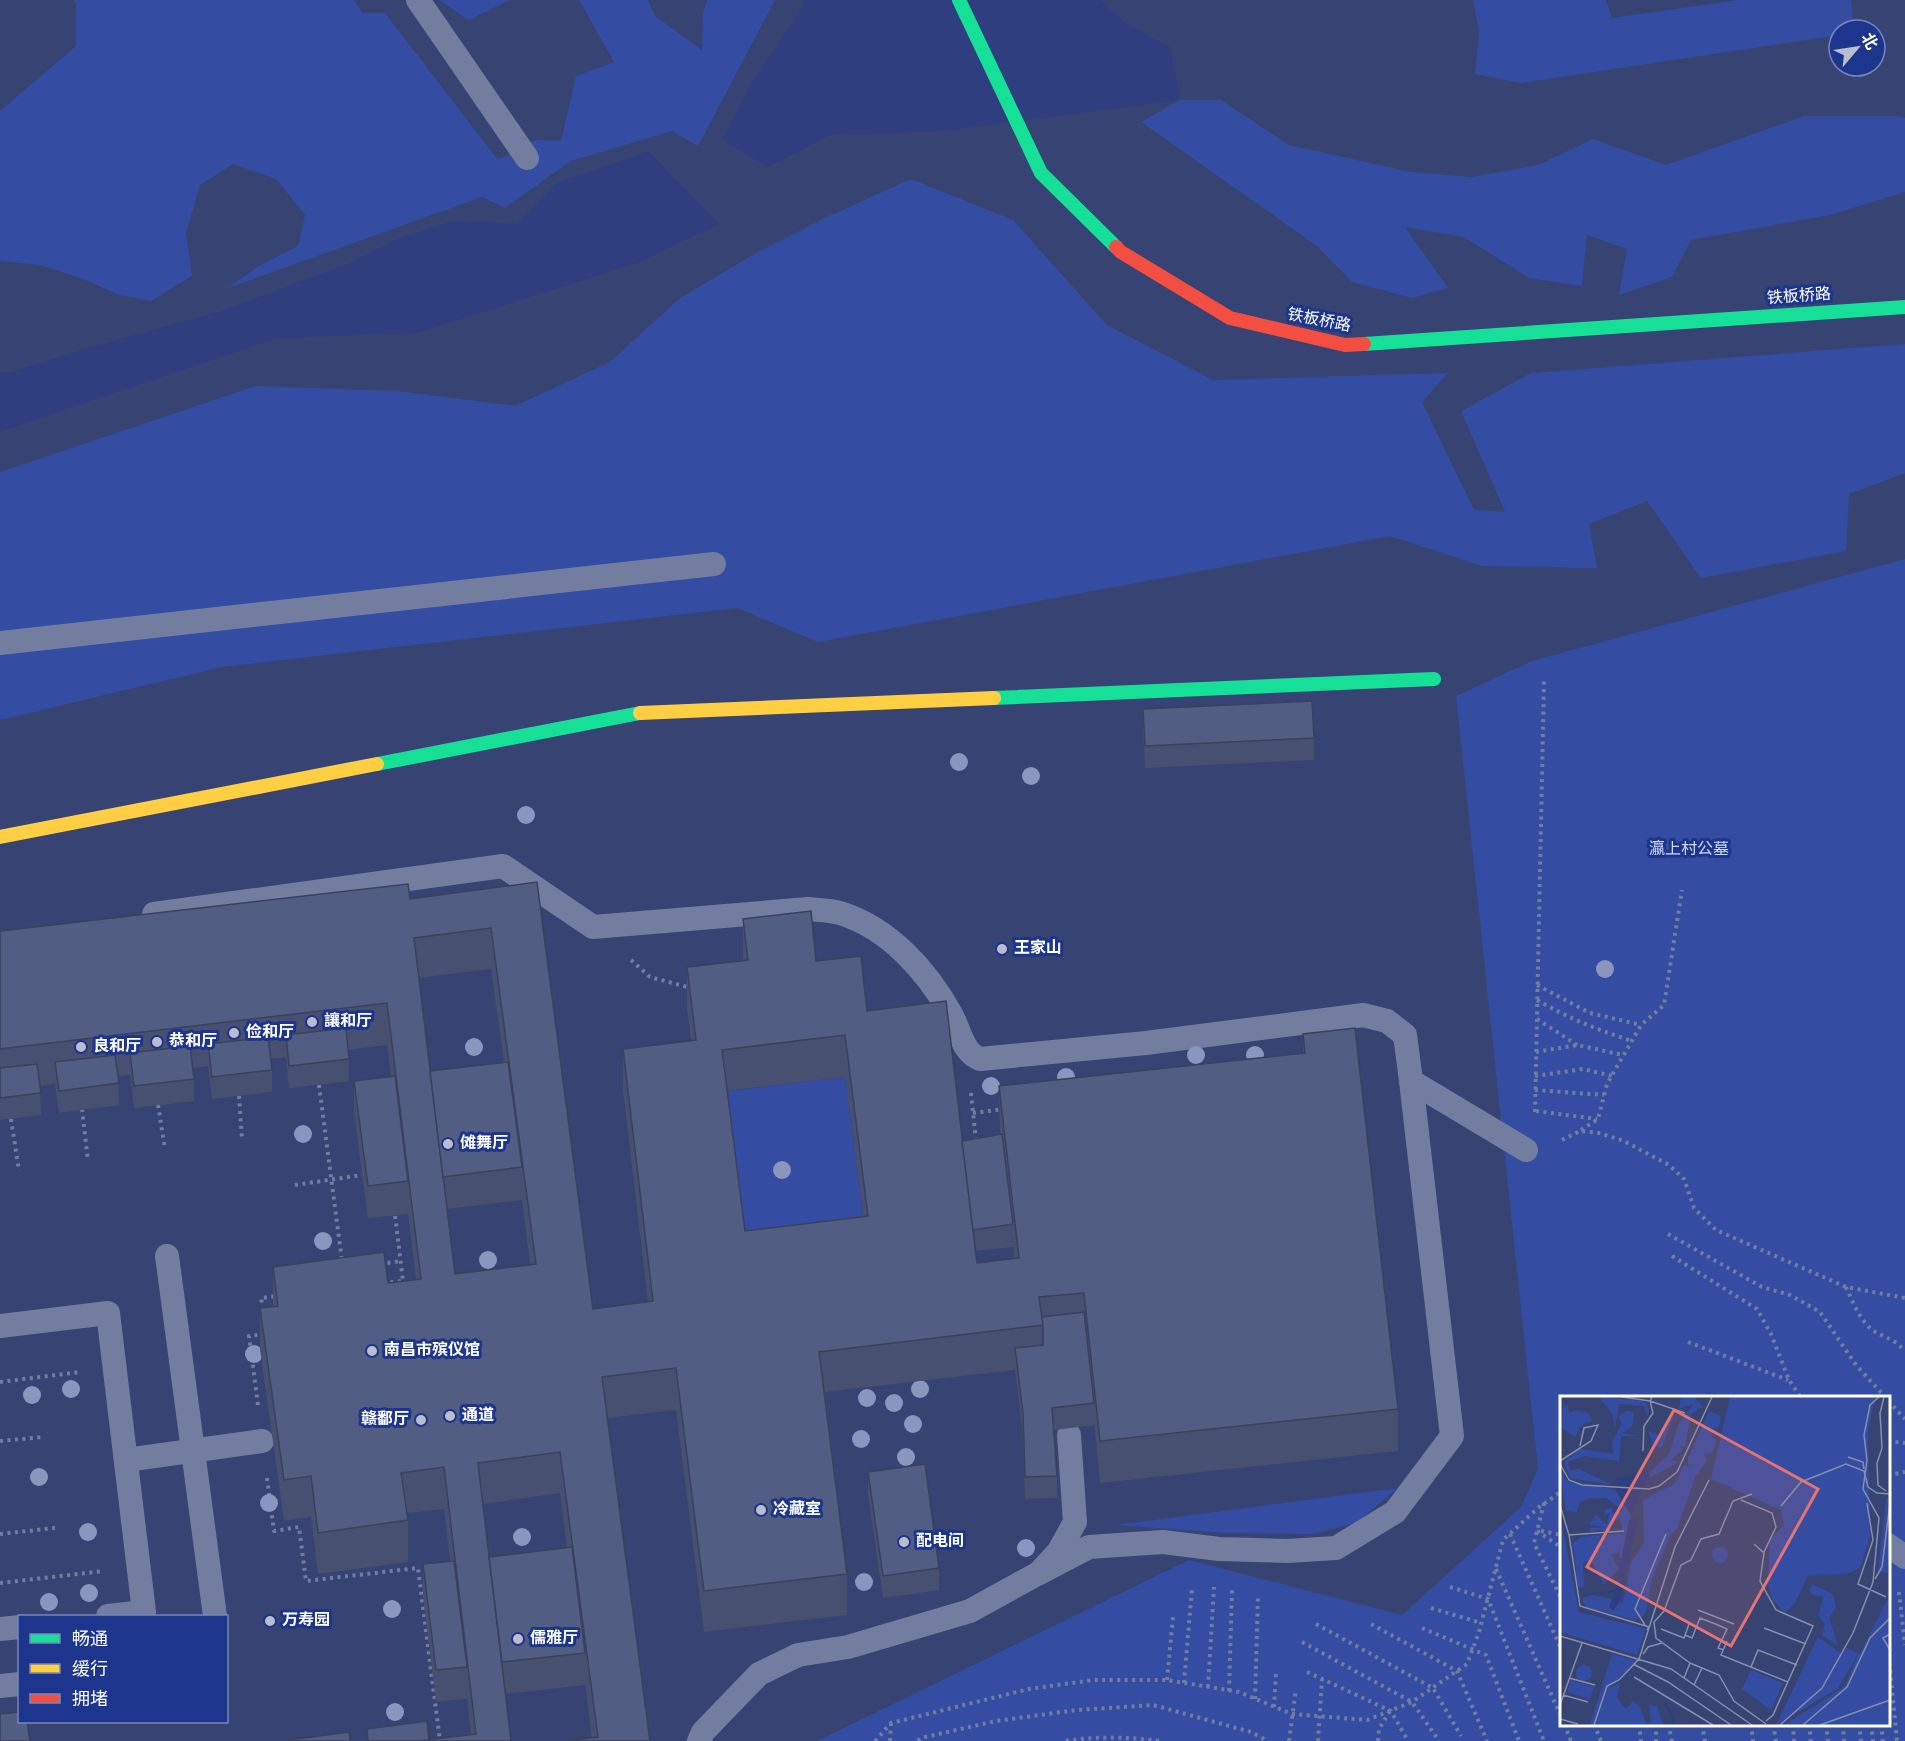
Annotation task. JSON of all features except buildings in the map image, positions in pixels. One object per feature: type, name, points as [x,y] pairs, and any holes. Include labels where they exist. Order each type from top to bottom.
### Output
[{"type":"street","name":"铁板桥路","points":[[959,0],[1041,173],[1121,252],[1230,318],[1345,345],[1905,307]]},
{"type":"street","points":[[0,837],[639,713],[1434,679]]},
{"type":"lane","points":[[418,0],[527,158]]},
{"type":"lane","points":[[0,643],[714,564]]},
{"type":"lane","points":[[129,918],[503,866],[593,927],[808,909],[839,913],[878,931],[925,974],[952,1015],[968,1052],[980,1059],[1146,1043],[1363,1015],[1387,1021],[1405,1035],[1452,1436],[1395,1512],[1336,1548],[1287,1551],[1219,1549],[1163,1542],[1089,1547],[970,1611],[848,1647],[798,1655],[759,1674],[703,1732],[699,1741]]},
{"type":"lane","points":[[1411,1081],[1530,1150]]},
{"type":"lane","points":[[167,1256],[215,1615]]},
{"type":"lane","points":[[0,1326],[108,1313],[144,1612],[122,1615]]},
{"type":"lane","points":[[1039,1573],[1059,1551],[1075,1522],[1069,1435]]},
{"type":"lane","points":[[126,1460],[262,1441]]},
{"type":"lane","points":[[0,1629],[18,1627]]},
{"type":"lane","points":[[0,1686],[18,1684]]},
{"type":"path","points":[[1544,681],[1535,1111],[1530,1150],[1566,1138],[1598,1119],[1607,1084],[1623,1055],[1641,1025],[1664,1005],[1682,890]]},
{"type":"path","points":[[593,927],[650,977],[694,988]]},
{"type":"path","points":[[1538,985],[1590,1013],[1641,1025]]},
{"type":"path","points":[[1537,1000],[1593,1029],[1632,1041]]},
{"type":"path","points":[[1537,1019],[1577,1045],[1623,1055]]},
{"type":"path","points":[[1536,1052],[1577,1045]]},
{"type":"path","points":[[1535,1076],[1583,1069],[1612,1076]]},
{"type":"path","points":[[319,1084],[343,1269]]},
{"type":"path","points":[[1535,1090],[1604,1095]]},
{"type":"path","points":[[239,1096],[242,1139]]},
{"type":"path","points":[[158,1105],[165,1149]]},
{"type":"path","points":[[82,1109],[88,1161]]},
{"type":"path","points":[[977,1151],[973,1113],[1007,1109]]},
{"type":"path","points":[[1535,1111],[1598,1119]]},
{"type":"path","points":[[11,1119],[19,1171]]},
{"type":"path","points":[[1580,1131],[1599,1133],[1624,1141],[1669,1165],[1684,1179],[1694,1208],[1716,1230],[1846,1287],[1905,1298]]},
{"type":"path","points":[[295,1185],[362,1174]]},
{"type":"path","points":[[380,1284],[403,1281],[394,1215]]},
{"type":"path","points":[[1668,1234],[1762,1287],[1790,1295],[1820,1311],[1856,1365],[1884,1396]]},
{"type":"path","points":[[1672,1256],[1757,1309],[1771,1335],[1789,1380],[1800,1396]]},
{"type":"path","points":[[377,1264],[400,1261]]},
{"type":"path","points":[[1846,1287],[1870,1328],[1897,1342],[1905,1351]]},
{"type":"path","points":[[264,1316],[261,1298],[285,1296]]},
{"type":"path","points":[[265,1325],[266,1334],[249,1336],[274,1531],[299,1527],[306,1581],[418,1568],[440,1741]]},
{"type":"path","points":[[1688,1342],[1789,1380]]},
{"type":"path","points":[[0,1382],[115,1368]]},
{"type":"path","points":[[1890,1402],[1905,1419]]},
{"type":"path","points":[[0,1441],[43,1437]]},
{"type":"path","points":[[1890,1441],[1905,1443]]},
{"type":"path","points":[[1890,1475],[1905,1472]]},
{"type":"path","points":[[875,1741],[891,1723],[1029,1689],[1093,1680],[1167,1680],[1239,1692],[1292,1714],[1366,1720],[1412,1702],[1467,1664],[1488,1599],[1503,1540],[1560,1492]]},
{"type":"path","points":[[1545,1503],[1534,1542],[1560,1596]]},
{"type":"path","points":[[0,1534],[55,1528]]},
{"type":"path","points":[[1538,1531],[1560,1535]]},
{"type":"path","points":[[1538,1531],[1560,1547]]},
{"type":"path","points":[[1510,1534],[1560,1646]]},
{"type":"path","points":[[1896,1550],[1905,1645]]},
{"type":"path","points":[[0,1583],[139,1567]]},
{"type":"path","points":[[1496,1569],[1560,1714]]},
{"type":"path","points":[[1208,1687],[1214,1587]]},
{"type":"path","points":[[1450,1587],[1488,1599]]},
{"type":"path","points":[[1184,1683],[1192,1588]]},
{"type":"path","points":[[1229,1691],[1232,1590]]},
{"type":"path","points":[[1255,1699],[1258,1596]]},
{"type":"path","points":[[1488,1599],[1544,1741]]},
{"type":"path","points":[[1431,1608],[1481,1623]]},
{"type":"path","points":[[1167,1680],[1173,1617]]},
{"type":"path","points":[[1316,1624],[1433,1688],[1461,1736]]},
{"type":"path","points":[[1371,1624],[1457,1671],[1487,1741]]},
{"type":"path","points":[[1422,1628],[1486,1655],[1519,1741]]},
{"type":"path","points":[[1302,1642],[1412,1702],[1439,1741]]},
{"type":"path","points":[[1890,1669],[1897,1741]]},
{"type":"path","points":[[1307,1672],[1390,1711],[1408,1741]]},
{"type":"path","points":[[1274,1707],[1276,1674]]},
{"type":"path","points":[[1318,1741],[1322,1679]]},
{"type":"path","points":[[1289,1741],[1296,1689]]},
{"type":"path","points":[[918,1741],[921,1738],[996,1721],[1077,1710],[1153,1705],[1251,1732],[1268,1741]]},
{"type":"path","points":[[1378,1741],[1378,1729],[1390,1711]]},
{"type":"path","points":[[890,1741],[891,1723]]},
{"type":"path","points":[[1564,1726],[1571,1741]]},
{"type":"path","points":[[1594,1726],[1601,1741]]},
{"type":"path","points":[[1639,1726],[1641,1741]]},
{"type":"path","points":[[1668,1726],[1672,1741]]},
{"type":"path","points":[[1702,1726],[1705,1741]]},
{"type":"path","points":[[1751,1726],[1753,1741]]},
{"type":"path","points":[[1773,1726],[1776,1741]]},
{"type":"path","points":[[1793,1726],[1794,1741]]},
{"type":"path","points":[[1809,1726],[1811,1741]]},
{"type":"path","points":[[1827,1726],[1828,1741]]},
{"type":"path","points":[[1843,1726],[1844,1741]]},
{"type":"path","points":[[1859,1726],[1861,1741]]},
{"type":"path","points":[[1871,1726],[1873,1741]]},
{"type":"path","points":[[1881,1726],[1883,1741]]},
{"type":"path","points":[[1066,1741],[1083,1738],[1140,1738],[1160,1741]]},
{"type":"green space","points":[[73,0],[354,0],[362,13],[385,13],[498,160],[536,140],[561,141],[576,76],[614,62],[579,0],[648,0],[655,16],[702,50],[703,14],[707,0],[775,0],[698,146],[672,131],[571,161],[505,208],[482,197],[228,288],[257,267],[298,246],[305,215],[276,179],[233,164],[200,185],[186,233],[192,276],[151,301],[117,294],[83,279],[40,265],[0,261],[0,111],[76,46],[76,3]]},
{"type":"green space","points":[[439,0],[510,0],[469,20]]},
{"type":"green space","points":[[1473,0],[1606,0],[1612,18],[1738,0],[1851,0],[1853,18],[1827,18],[1827,37],[1521,83],[1475,74],[1479,32]]},
{"type":"green space","points":[[1180,100],[1221,100],[1289,145],[1411,172],[1472,177],[1538,165],[1593,139],[1666,165],[1804,116],[1894,116],[1905,118],[1905,192],[1830,215],[1691,240],[1672,277],[1619,295],[1627,249],[1587,235],[1582,286],[1529,278],[1464,237],[1405,227],[1448,288],[1412,298],[1352,282],[1317,246],[1141,122]]},
{"type":"green space","points":[[911,179],[1013,220],[1107,325],[1213,380],[1448,373],[1422,402],[1474,510],[1505,512],[1461,411],[1531,373],[1905,344],[1905,473],[1849,494],[1846,551],[1701,578],[1647,501],[1589,524],[1597,568],[1482,566],[1390,536],[818,642],[737,608],[222,667],[0,720],[0,472],[256,386],[397,391],[515,406],[610,362],[680,298],[758,252],[827,217]]},
{"type":"green space","name":"瀛上村公墓","points":[[1905,559],[1905,1741],[817,1741],[1189,1560],[1402,1615],[1521,1507],[1538,1469],[1456,696],[1532,661]]},
{"type":"green space","points":[[845,1077],[868,1257],[745,1272],[722,1092]]},
{"type":"green space","points":[[1398,1488],[1356,1523],[1314,1534],[1225,1533],[1116,1525]]},
{"type":"shaded area","points":[[804,0],[1100,0],[1124,22],[1170,47],[1180,100],[943,131],[831,135],[768,167],[722,140],[753,81],[802,8]]},
{"type":"shaded area","points":[[648,151],[719,224],[640,262],[417,333],[277,338],[0,432],[0,373],[12,372],[218,312],[345,265],[397,239],[452,221],[517,224],[557,183]]},
{"type":"traffic: fast","points":[[959,0],[1041,173],[1116,247]]},
{"type":"traffic: fast","points":[[1364,344],[1905,307]]},
{"type":"traffic: fast","points":[[994,698],[1434,679]]},
{"type":"traffic: fast","points":[[377,764],[640,713]]},
{"type":"traffic: slow","points":[[640,713],[994,698]]},
{"type":"traffic: slow","points":[[0,837],[377,764]]},
{"type":"traffic: jam","points":[[1116,247],[1230,318],[1345,345],[1364,344]]},
{"type":"place","name":"王家山","points":[[1002,949]]},
{"type":"place","name":"讓和厅","points":[[312,1022]]},
{"type":"place","name":"俭和厅","points":[[234,1033]]},
{"type":"place","name":"恭和厅","points":[[157,1042]]},
{"type":"place","name":"良和厅","points":[[81,1047]]},
{"type":"place","name":"傩舞厅","points":[[448,1144]]},
{"type":"place","name":"南昌市殡仪馆","points":[[372,1351]]},
{"type":"place","name":"通道","points":[[450,1416]]},
{"type":"place","name":"赣鄱厅","points":[[421,1420]]},
{"type":"place","name":"冷藏室","points":[[761,1510]]},
{"type":"place","name":"配电间","points":[[904,1542]]},
{"type":"place","name":"万寿园","points":[[270,1621]]},
{"type":"place","name":"儒雅厅","points":[[518,1639]]}]
